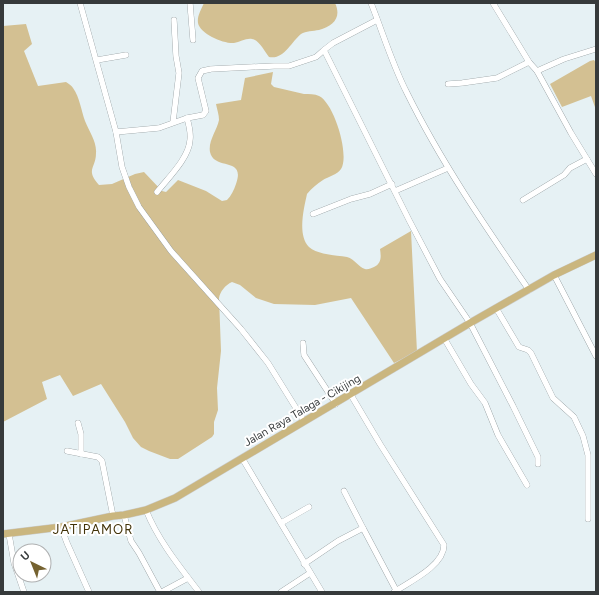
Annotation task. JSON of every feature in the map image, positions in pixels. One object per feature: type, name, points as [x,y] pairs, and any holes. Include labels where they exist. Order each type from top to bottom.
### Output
[{"type":"main road","name":"Jalan Raya Talaga - Cikijing","points":[[6,534],[61,527],[124,515],[146,510],[175,498],[304,421],[336,404],[444,338],[554,275],[596,255]]},
{"type":"street","points":[[80,3],[116,132],[122,167],[128,187],[138,207],[171,251],[241,329],[268,363],[304,421]]},
{"type":"street","points":[[190,3],[193,40]]},
{"type":"street","points":[[371,3],[389,53],[407,93],[448,168],[529,290]]},
{"type":"street","points":[[493,3],[529,62],[537,71],[596,174]]},
{"type":"street","points":[[173,122],[179,73],[176,56],[174,20]]},
{"type":"street","points":[[116,132],[159,128],[173,122],[203,115],[206,111],[198,78],[202,71],[211,69],[289,66],[316,57],[333,43],[377,20]]},
{"type":"street","points":[[537,71],[564,59],[596,48]]},
{"type":"street","points":[[324,50],[440,279],[470,323],[538,457],[538,464]]},
{"type":"street","points":[[97,60],[126,55]]},
{"type":"street","points":[[448,84],[497,78],[529,62]]},
{"type":"street","points":[[157,192],[183,159],[189,148],[190,139],[188,118]]},
{"type":"street","points":[[523,200],[564,175],[570,168],[587,158]]},
{"type":"street","points":[[395,191],[448,168]]},
{"type":"street","points":[[312,214],[351,198],[370,194],[392,184]]},
{"type":"street","points":[[554,275],[596,356]]},
{"type":"street","points":[[496,308],[519,346],[531,353],[553,398],[574,417],[581,430],[588,455],[588,519]]},
{"type":"street","points":[[444,338],[471,384],[485,403],[498,435],[527,485]]},
{"type":"street","points":[[303,343],[306,360],[336,404]]},
{"type":"street","points":[[344,491],[396,591],[426,572],[442,554],[444,544],[350,395]]},
{"type":"street","points":[[78,423],[81,434],[81,454]]},
{"type":"street","points":[[67,451],[98,457],[102,461],[110,494],[113,516]]},
{"type":"street","points":[[242,458],[322,592]]},
{"type":"street","points":[[281,523],[309,507]]},
{"type":"street","points":[[146,510],[151,523],[172,556],[199,592]]},
{"type":"street","points":[[124,515],[130,541],[139,553],[161,592],[188,578]]},
{"type":"street","points":[[61,527],[89,592]]},
{"type":"street","points":[[304,564],[338,541],[363,528]]},
{"type":"street","points":[[6,534],[24,592]]},
{"type":"street","points":[[280,592],[310,573]]},
{"type":"shaded area","points":[[204,3],[335,3],[337,8],[337,17],[332,24],[324,28],[301,34],[287,50],[279,56],[269,57],[255,40],[248,39],[234,43],[224,42],[213,38],[203,31],[198,23],[198,18]]},
{"type":"shaded area","points":[[26,24],[32,44],[24,51],[38,86],[66,82],[73,87],[95,145],[96,158],[92,172],[99,185],[112,184],[135,174],[144,172],[162,191],[166,192],[178,180],[206,191],[222,201],[227,200],[236,184],[238,175],[237,170],[217,161],[213,158],[210,152],[211,140],[219,120],[216,104],[241,100],[245,78],[273,72],[271,84],[274,87],[304,94],[316,95],[325,101],[335,118],[339,130],[342,142],[343,162],[340,171],[325,179],[307,194],[302,221],[305,242],[309,247],[317,252],[347,257],[363,268],[367,269],[374,267],[380,261],[380,249],[411,231],[417,352],[394,363],[351,298],[315,305],[274,304],[256,298],[240,285],[232,282],[223,289],[219,298],[221,351],[217,388],[218,410],[214,422],[214,434],[212,437],[178,459],[170,459],[141,447],[133,438],[125,422],[101,384],[73,396],[60,375],[42,382],[47,399],[3,422],[3,26]]},
{"type":"shaded area","points":[[594,60],[596,63],[596,110],[591,96],[562,107],[550,84]]},
{"type":"district","name":"JATIPAMOR","points":[[93,529]]}]
